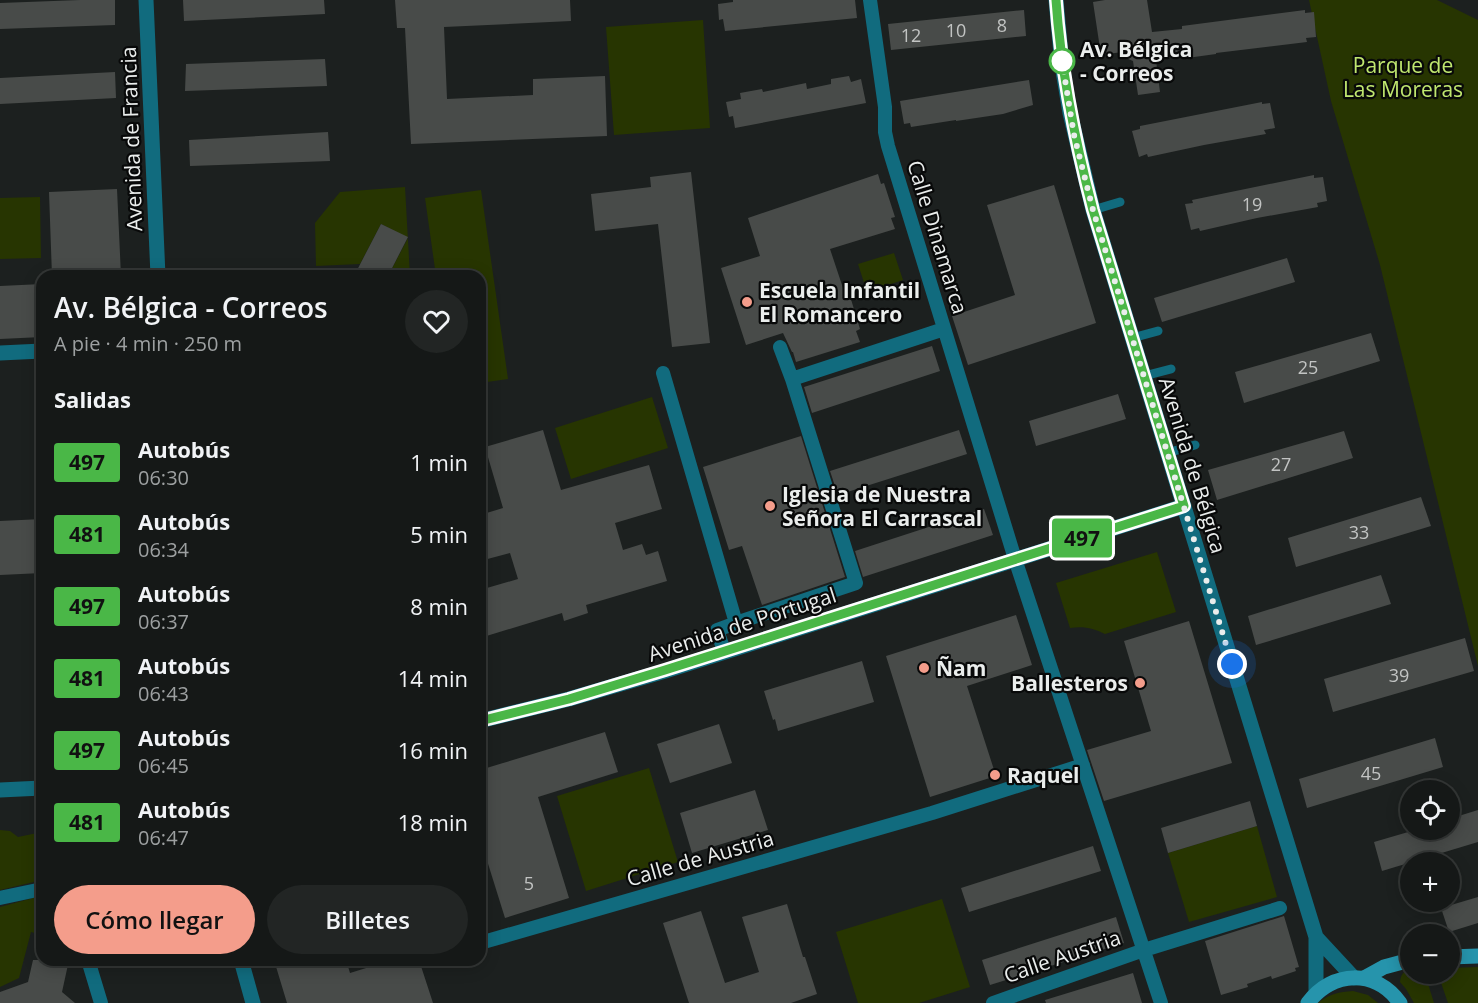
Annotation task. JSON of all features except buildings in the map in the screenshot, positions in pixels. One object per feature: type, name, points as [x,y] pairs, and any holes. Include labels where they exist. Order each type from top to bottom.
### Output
[{"type":"main road","points":[[1460,957],[1478,956]]},
{"type":"main road","points":[[1359,978],[1400,963]]},
{"type":"main road","points":[[1312,998],[1333,982],[1359,978],[1380,984],[1394,994],[1400,1003]]},
{"type":"street","name":"Avenida de Francia","points":[[146,0],[158,270]]},
{"type":"street","name":"Calle Dinamarca","points":[[792,379],[944,329],[888,146],[870,0]]},
{"type":"street","name":"Avenida de Bélgica","points":[[1056,0],[1070,113],[1093,210],[1316,937]]},
{"type":"street","points":[[944,329],[1015,559],[1161,1003]]},
{"type":"street","points":[[724,651],[717,630],[856,583],[780,347]]},
{"type":"street","points":[[0,353],[36,351]]},
{"type":"street","points":[[663,373],[736,623]]},
{"type":"street","name":"Avenida de Portugal","points":[[486,720],[569,699],[1184,506]]},
{"type":"street","name":"Calle de Austria","points":[[486,941],[932,813],[1083,765]]},
{"type":"street","points":[[0,790],[36,788]]},
{"type":"street","points":[[0,898],[36,890]]},
{"type":"street","name":"Calle Austria","points":[[993,1003],[1144,950],[1280,908]]},
{"type":"street","points":[[1316,937],[1359,978]]},
{"type":"street","points":[[1312,998],[1316,937]]},
{"type":"street","points":[[90,966],[101,1003]]},
{"type":"street","points":[[243,966],[253,1003]]},
{"type":"lane","points":[[1093,210],[1120,202]]},
{"type":"lane","points":[[1132,338],[1158,331]]},
{"type":"lane","points":[[1144,376],[1171,369]]},
{"type":"lane","points":[[1167,453],[1195,445]]},
{"type":"green space","name":"Parque de Las Moreras","points":[[1309,0],[1437,0],[1478,20],[1478,666],[1380,265],[1331,101]]},
{"type":"green space","points":[[703,20],[710,128],[614,135],[606,27]]},
{"type":"green space","points":[[405,187],[408,238],[381,224],[360,264],[316,266],[315,223],[340,192]]},
{"type":"green space","points":[[481,190],[508,379],[486,382],[486,270],[435,270],[425,198]]},
{"type":"green space","points":[[40,197],[41,258],[0,259],[0,198]]},
{"type":"green space","points":[[408,238],[410,270],[391,270]]},
{"type":"green space","points":[[894,253],[903,280],[867,292],[858,264]]},
{"type":"green space","points":[[652,397],[668,448],[571,479],[555,428]]},
{"type":"green space","points":[[1157,552],[1176,612],[1105,634],[1088,628],[1070,628],[1056,583]]},
{"type":"green space","points":[[649,768],[678,862],[586,891],[557,796]]},
{"type":"green space","points":[[1257,826],[1277,897],[1189,922],[1168,853]]},
{"type":"green space","points":[[0,830],[10,831],[18,837],[36,833],[36,881],[0,890]]},
{"type":"green space","points":[[36,897],[36,933],[31,932],[19,978],[0,987],[0,907]]},
{"type":"green space","points":[[942,899],[970,987],[919,1003],[858,1003],[836,932]]},
{"type":"green space","points":[[1478,967],[1478,1003],[1448,1003],[1441,984],[1460,984],[1460,968]]},
{"type":"green space","points":[[1402,984],[1428,984],[1434,1003],[1414,1003]]},
{"type":"green space","points":[[1353,991],[1368,995],[1378,1003],[1318,1003],[1334,994]]},
{"type":"bus line","name":"497","points":[[486,720],[569,699],[665,670],[1184,506],[1084,175],[1064,80],[1056,0]]},
{"type":"place","name":"Av. Bélgica - Correos","points":[[1062,61]]},
{"type":"place","name":"Escuela Infantil El Romancero","points":[[747,302]]},
{"type":"place","name":"Iglesia de Nuestra Señora El Carrascal","points":[[770,506]]},
{"type":"place","name":"Ñam","points":[[924,668]]},
{"type":"place","name":"Ballesteros","points":[[1140,683]]},
{"type":"place","name":"Raquel","points":[[995,775]]},
{"type":"route","points":[[1062,61],[1074,135],[1093,210],[1232,664]]}]
